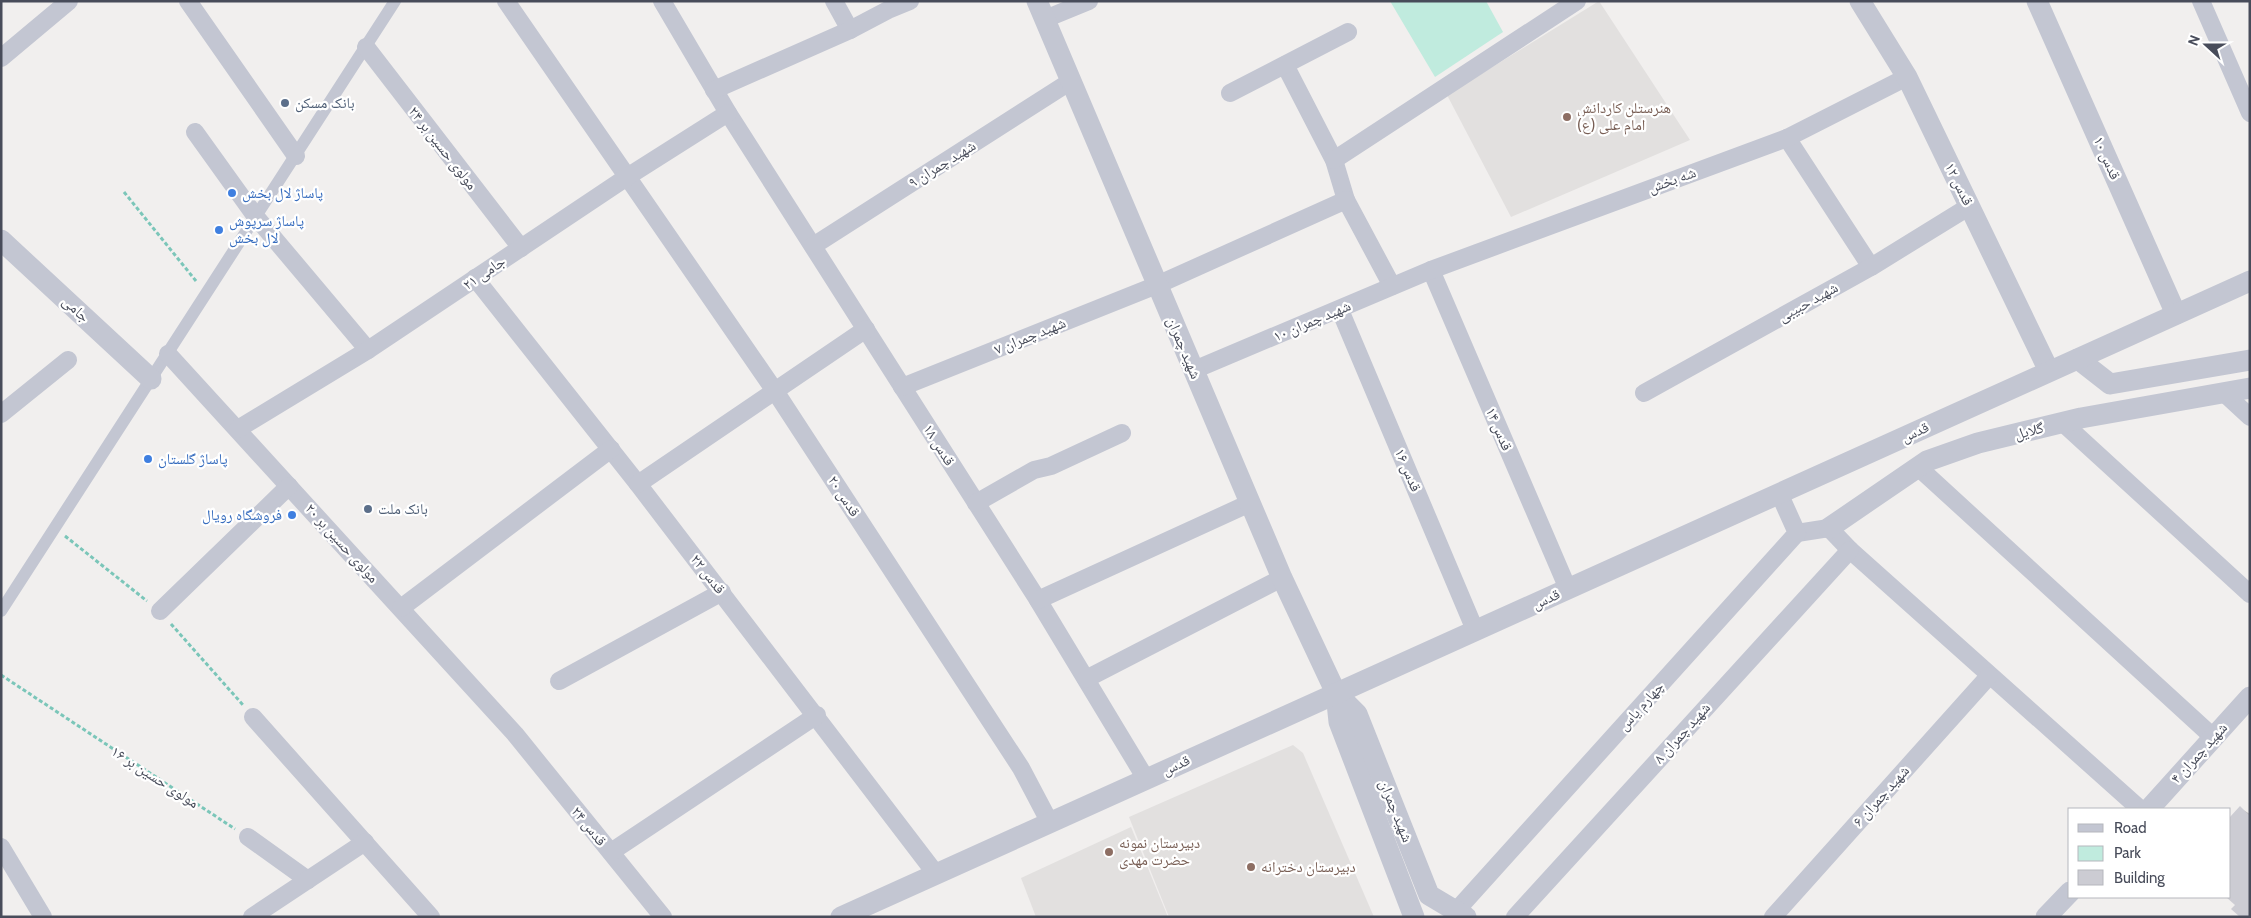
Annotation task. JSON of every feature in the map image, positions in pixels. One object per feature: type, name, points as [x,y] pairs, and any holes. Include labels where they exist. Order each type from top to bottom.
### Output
[{"type":"street","points":[[1,58],[69,1]]},
{"type":"street","points":[[188,1],[296,156]]},
{"type":"street","points":[[1,611],[395,1]]},
{"type":"street","name":"قدس ۲۰","points":[[506,1],[775,391],[1021,768],[1050,823]]},
{"type":"street","name":"قدس ۱۸","points":[[662,1],[728,113],[1038,600],[1146,779]]},
{"type":"street","points":[[834,1],[850,30]]},
{"type":"street","points":[[714,90],[850,30],[885,6],[910,1]]},
{"type":"street","points":[[1041,10],[1089,1]]},
{"type":"street","points":[[1334,160],[1577,1]]},
{"type":"street","name":"قدس ۱۲","points":[[1860,1],[1907,77],[2049,371]]},
{"type":"street","name":"قدس ۱۰","points":[[2037,1],[2176,314]]},
{"type":"street","points":[[2201,1],[2250,113]]},
{"type":"street","name":"شهید چمران","points":[[1041,10],[1282,578],[1336,693],[1339,722],[1414,917]]},
{"type":"street","points":[[1230,93],[1348,32]]},
{"type":"street","name":"مولوی حسین بر ۲۴","points":[[366,47],[521,248]]},
{"type":"street","points":[[1285,65],[1334,160],[1346,200],[1392,286]]},
{"type":"street","name":"شه بخش","points":[[1430,270],[1787,138],[1907,77]]},
{"type":"street","name":"شهید چمران ۹","points":[[813,246],[1071,81]]},
{"type":"street","name":"جامی ۲۱","points":[[238,429],[368,350],[627,177],[728,113]]},
{"type":"street","points":[[195,132],[256,218],[368,350]]},
{"type":"street","points":[[1787,138],[1871,267]]},
{"type":"street","name":"شهید چمران ۷","points":[[902,387],[1157,285],[1346,200]]},
{"type":"street","name":"شهید حبیبی","points":[[1644,393],[1871,267],[1970,206]]},
{"type":"street","name":"جامی","points":[[1,240],[151,379]]},
{"type":"street","name":"شهید چمران ۱۰","points":[[1194,370],[1340,310],[1430,270]]},
{"type":"street","name":"قدس ۱۴","points":[[1430,270],[1568,589]]},
{"type":"street","name":"قدس ۲۲","points":[[475,278],[722,592],[936,874]]},
{"type":"street","name":"قدس","points":[[841,917],[2250,281]]},
{"type":"street","name":"قدس ۱۶","points":[[1340,310],[1475,630]]},
{"type":"street","points":[[638,484],[866,329]]},
{"type":"street","name":"مولوی حسین بر ۲۰","points":[[168,354],[515,734]]},
{"type":"street","points":[[2078,358],[2110,384],[2250,360]]},
{"type":"street","points":[[1,414],[68,360]]},
{"type":"street","name":"گلایل","points":[[1829,528],[1927,461],[1978,443],[2062,422],[2250,388]]},
{"type":"street","points":[[2224,393],[2250,417]]},
{"type":"street","points":[[2062,422],[2250,594]]},
{"type":"street","points":[[976,503],[1034,470],[1051,466],[1122,434]]},
{"type":"street","points":[[401,608],[611,449]]},
{"type":"street","points":[[1918,467],[2213,736]]},
{"type":"street","points":[[160,611],[290,486]]},
{"type":"street","points":[[1779,493],[1797,533],[1829,528],[1850,550],[1989,676],[2139,808]]},
{"type":"street","points":[[1038,600],[1250,503]]},
{"type":"street","name":"چهارم یاس","points":[[1461,914],[1797,533]]},
{"type":"street","name":"شهید چمران ۸","points":[[1515,917],[1850,550]]},
{"type":"street","points":[[1086,679],[1282,578]]},
{"type":"street","points":[[559,681],[722,592]]},
{"type":"street","name":"شهید چمران ۶","points":[[1773,917],[1989,676]]},
{"type":"street","name":"شهید چمران","points":[[1336,693],[1357,714],[1429,895],[1461,914]]},
{"type":"street","name":"شهید چمران ۴","points":[[2150,808],[2250,697]]},
{"type":"street","points":[[611,852],[817,715]]},
{"type":"street","points":[[253,717],[431,917]]},
{"type":"street","name":"قدس ۲۴","points":[[515,734],[664,917]]},
{"type":"street","points":[[248,837],[308,880]]},
{"type":"street","points":[[252,917],[365,842]]},
{"type":"street","points":[[1,847],[43,917]]},
{"type":"street","points":[[2051,915],[2068,894]]},
{"type":"path","points":[[124,192],[206,293]]},
{"type":"path","name":"مولوی حسین بر ۱۶","points":[[1,675],[248,837]]},
{"type":"shaded area","name":"هنرستلن کاردانش امام علی (ع)","points":[[1599,1],[1690,140],[1511,217],[1447,95]]},
{"type":"shaded area","name":"دبیرستان دخترانه","points":[[1293,745],[1303,753],[1374,917],[1169,917],[1129,817]]},
{"type":"shaded area","name":"دبیرستان نمونه حضرت مهدی","points":[[1131,827],[1168,917],[1036,917],[1021,878]]},
{"type":"green space","points":[[1390,1],[1486,1],[1503,32],[1435,77]]},
{"type":"building","points":[[2240,806],[2250,816],[2250,917],[2240,917],[2231,909],[2235,905],[2227,898],[2231,898],[2231,816]]},
{"type":"place","name":"بانک مسکن","points":[[285,103]]},
{"type":"place","name":"هنرستلن کاردانش امام علی (ع)","points":[[1567,117]]},
{"type":"place","name":"پاساژ لال بخش","points":[[232,193]]},
{"type":"place","name":"پاساژ سرپوش لال بخش","points":[[219,230]]},
{"type":"place","name":"پاساژ گلستان","points":[[148,459]]},
{"type":"place","name":"بانک ملت","points":[[368,509]]},
{"type":"place","name":"فروشگاه رویال","points":[[292,515]]},
{"type":"place","name":"دبیرستان نمونه حضرت مهدی","points":[[1109,852]]},
{"type":"place","name":"دبیرستان دخترانه","points":[[1251,867]]}]
